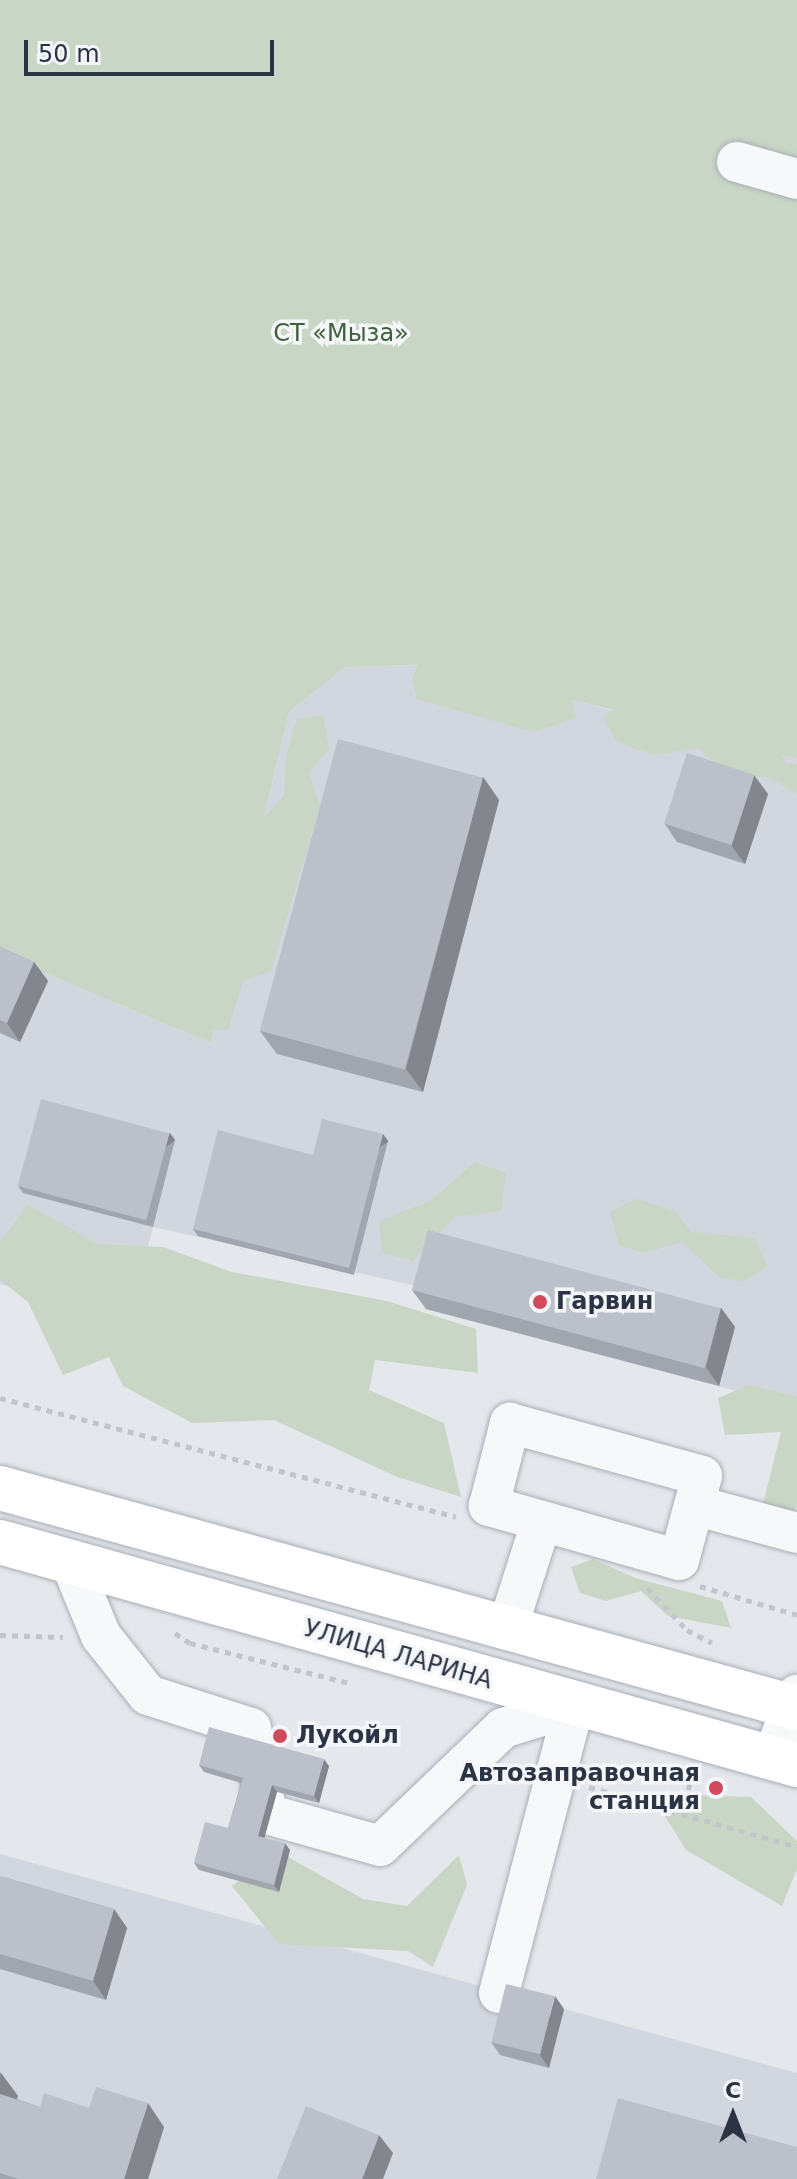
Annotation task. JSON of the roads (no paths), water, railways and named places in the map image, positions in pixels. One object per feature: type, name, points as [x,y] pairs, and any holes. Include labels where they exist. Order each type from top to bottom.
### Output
[{"type":"main road","points":[[0,1488],[795,1703]]},
{"type":"main road","name":"УЛИЦА ЛАРИНА","points":[[0,1542],[574,1706],[785,1762]]},
{"type":"lane","points":[[737,162],[797,179]]},
{"type":"lane","points":[[510,1423],[702,1476],[694,1505],[679,1560],[489,1506],[510,1423]]},
{"type":"lane","points":[[694,1505],[797,1533]]},
{"type":"lane","points":[[508,1626],[541,1523]]},
{"type":"lane","points":[[70,1561],[101,1636],[148,1695],[251,1728],[267,1814],[380,1846],[503,1728],[574,1706]]},
{"type":"lane","points":[[785,1762],[795,1703]]},
{"type":"lane","points":[[499,1993],[574,1706]]},
{"type":"place","name":"Гарвин","points":[[540,1302]]},
{"type":"place","name":"Лукойл","points":[[280,1736]]},
{"type":"place","name":"Автозаправочная станция","points":[[716,1788]]},
{"type":"park label","name":"СТ «Мыза»","points":[[341,334]]}]
